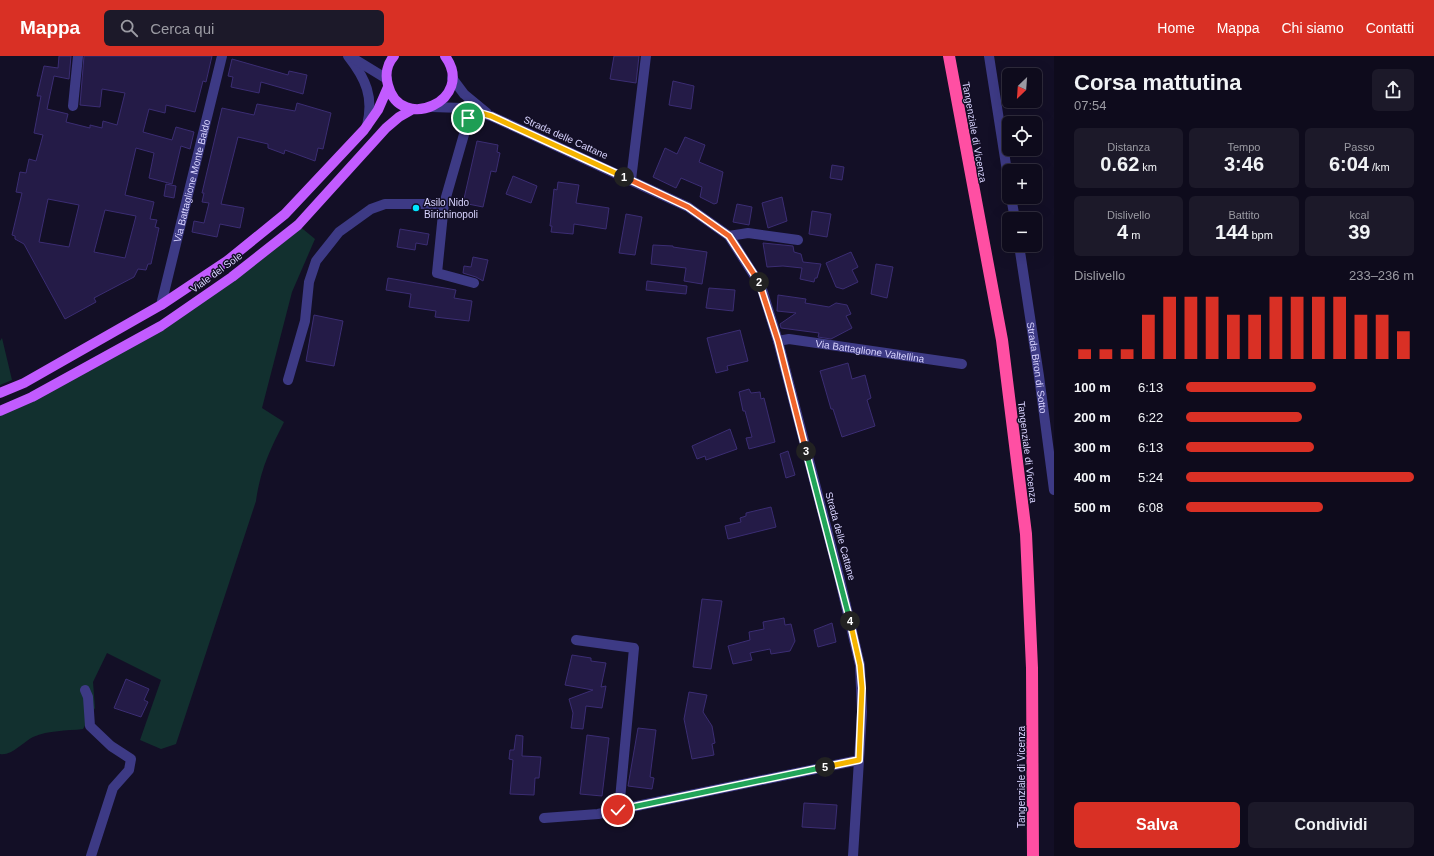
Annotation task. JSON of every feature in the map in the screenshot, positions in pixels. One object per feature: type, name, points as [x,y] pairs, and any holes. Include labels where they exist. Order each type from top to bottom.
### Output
[{"type":"highway","name":"Tangenziale di Vicenza","points":[[949,56],[1002,340],[1026,534],[1032,668],[1033,856]]},
{"type":"main road","points":[[367,127],[378,110],[387,83],[387,69],[394,56]]},
{"type":"main road","points":[[432,107],[444,98],[451,86],[452,70],[447,57]]},
{"type":"main road","points":[[387,83],[396,99],[413,109]]},
{"type":"main road","name":"Viale del Sole","points":[[0,411],[32,397],[161,326],[232,277],[298,225],[386,128],[399,117],[413,109],[432,107]]},
{"type":"main road","name":"Viale del Sole","points":[[0,393],[24,383],[161,305],[227,261],[285,214],[367,127]]},
{"type":"street","points":[[73,106],[78,56]]},
{"type":"street","name":"Via Battaglione Monte Baldo","points":[[161,305],[222,56]]},
{"type":"street","points":[[349,56],[387,83]]},
{"type":"street","points":[[349,56],[360,72],[369,92],[370,111],[367,127]]},
{"type":"street","points":[[631,180],[646,56]]},
{"type":"street","points":[[989,56],[1006,164]]},
{"type":"street","name":"Strada delle Cattane","points":[[452,78],[464,94],[491,116]]},
{"type":"street","name":"Strada delle Cattane","points":[[432,107],[471,110],[491,116],[688,207],[729,236],[761,286],[778,341],[840,576],[860,665],[862,688],[853,856]]},
{"type":"street","points":[[471,110],[444,204],[437,273],[474,283]]},
{"type":"street","points":[[288,380],[305,321],[309,282],[316,261],[339,232],[355,219],[378,207],[402,203],[444,204]]},
{"type":"street","points":[[729,236],[748,233],[798,240]]},
{"type":"street","name":"Strada Biron di Sotto","points":[[1020,252],[1039,376],[1054,490]]},
{"type":"street","name":"Via Battaglione Valtellina","points":[[778,341],[789,339],[962,364]]},
{"type":"street","points":[[576,640],[634,648],[618,810]]},
{"type":"street","points":[[85,690],[88,697],[90,726],[111,746],[131,759],[129,770],[113,788],[91,856]]},
{"type":"street","points":[[544,818],[598,814],[859,760]]},
{"type":"green space","points":[[298,225],[315,239],[292,292],[262,408],[284,422],[263,469],[256,501],[176,744],[161,749],[140,740],[161,680],[107,653],[93,682],[95,708],[83,729],[51,732],[39,735],[29,739],[9,753],[0,754],[0,411],[161,326]]},
{"type":"green space","points":[[2,338],[12,380],[0,385],[0,341]]},
{"type":"building","points":[[59,56],[71,56],[69,79],[54,76],[47,109],[68,114],[66,122],[90,128],[90,125],[102,128],[103,121],[117,125],[125,93],[102,89],[100,107],[80,105],[84,56],[212,56],[206,82],[203,81],[195,112],[166,105],[165,113],[149,109],[143,132],[172,140],[176,127],[194,132],[190,149],[181,146],[172,184],[149,178],[154,153],[136,148],[125,195],[154,202],[150,219],[157,220],[155,227],[159,228],[151,264],[148,264],[146,270],[138,269],[134,277],[94,298],[96,302],[65,319],[24,244],[15,239],[15,236],[12,235],[22,193],[16,192],[20,172],[26,173],[29,159],[36,161],[43,135],[34,133],[41,96],[37,96],[44,66],[58,68]],"holes":[[[48,199],[79,205],[69,247],[39,242]],[[105,210],[136,216],[125,258],[94,252]]]},
{"type":"building","points":[[614,56],[639,56],[636,83],[610,79]]},
{"type":"building","points":[[232,59],[288,75],[289,71],[307,75],[303,94],[261,82],[259,93],[231,87],[233,77],[228,76]]},
{"type":"building","points":[[673,81],[694,86],[691,109],[669,105]]},
{"type":"building","points":[[297,103],[331,113],[323,149],[318,148],[315,161],[285,150],[284,154],[268,148],[268,144],[238,137],[221,204],[244,208],[240,228],[220,224],[217,237],[192,232],[194,221],[204,223],[209,203],[202,202],[204,193],[202,193],[222,108],[254,115],[257,104],[295,111]]},
{"type":"building","points":[[685,137],[705,145],[699,162],[723,172],[717,203],[714,204],[700,197],[702,187],[681,178],[676,188],[653,177],[665,148],[677,154]]},
{"type":"building","points":[[477,141],[498,145],[497,152],[500,153],[496,172],[491,171],[483,207],[463,203]]},
{"type":"building","points":[[832,165],[844,167],[842,180],[830,178]]},
{"type":"building","points":[[513,176],[537,186],[531,203],[506,194]]},
{"type":"building","points":[[558,182],[579,185],[576,203],[609,208],[606,229],[574,224],[573,234],[551,232],[552,226],[550,226],[554,189],[557,190]]},
{"type":"building","points":[[166,184],[176,186],[174,198],[164,196]]},
{"type":"building","points":[[782,197],[787,221],[768,228],[762,203]]},
{"type":"building","points":[[737,204],[752,207],[749,225],[733,222]]},
{"type":"building","points":[[812,211],[831,214],[827,237],[809,234]]},
{"type":"building","points":[[626,214],[642,217],[635,255],[619,253]]},
{"type":"building","points":[[400,229],[429,234],[427,245],[416,243],[415,250],[397,247]]},
{"type":"building","points":[[763,243],[793,246],[794,252],[801,254],[803,262],[821,264],[817,278],[815,278],[814,282],[800,279],[802,268],[783,266],[767,267]]},
{"type":"building","points":[[653,245],[673,246],[707,252],[702,284],[684,281],[686,268],[651,264]]},
{"type":"building","points":[[851,252],[858,267],[852,270],[858,282],[843,289],[836,287],[826,263]]},
{"type":"building","points":[[473,257],[488,260],[483,281],[463,273],[464,266],[471,267]]},
{"type":"building","points":[[876,264],[893,267],[887,298],[871,294]]},
{"type":"building","points":[[388,278],[456,290],[454,298],[472,301],[469,321],[435,317],[436,311],[409,307],[411,294],[386,290]]},
{"type":"building","points":[[647,281],[687,286],[686,294],[646,290]]},
{"type":"building","points":[[709,288],[735,290],[733,311],[706,308]]},
{"type":"building","points":[[778,295],[806,299],[805,303],[829,307],[836,303],[847,305],[851,314],[846,316],[852,328],[831,339],[818,337],[819,333],[781,328],[780,324],[796,313],[777,311]]},
{"type":"building","points":[[314,315],[343,321],[334,366],[306,361]]},
{"type":"building","points":[[740,330],[748,361],[727,366],[728,370],[716,373],[707,338]]},
{"type":"building","points":[[848,363],[852,379],[865,375],[871,398],[867,400],[875,426],[842,437],[833,409],[831,409],[820,371]]},
{"type":"building","points":[[749,389],[751,393],[760,392],[761,399],[764,398],[775,442],[749,449],[746,438],[752,437],[745,411],[743,411],[739,392]]},
{"type":"building","points":[[730,429],[737,449],[706,460],[705,456],[697,459],[692,446]]},
{"type":"building","points":[[788,451],[795,475],[786,478],[780,454]]},
{"type":"building","points":[[771,507],[776,527],[728,539],[725,526],[741,522],[740,518],[746,516],[746,513]]},
{"type":"building","points":[[702,599],[722,601],[711,669],[693,667]]},
{"type":"building","points":[[784,618],[785,625],[791,624],[795,641],[790,651],[771,654],[770,649],[750,653],[752,660],[733,664],[728,646],[750,640],[749,632],[764,629],[763,622]]},
{"type":"building","points":[[832,623],[836,642],[818,647],[814,630]]},
{"type":"building","points":[[572,655],[591,658],[591,661],[606,663],[601,687],[606,686],[602,708],[586,706],[583,729],[571,728],[573,713],[569,699],[593,690],[565,685]]},
{"type":"building","points":[[126,679],[149,689],[144,700],[148,702],[141,717],[114,708]]},
{"type":"building","points":[[689,692],[707,695],[703,712],[712,726],[715,743],[712,744],[714,755],[692,759],[684,719]]},
{"type":"building","points":[[638,728],[656,730],[650,777],[654,778],[652,789],[628,786]]},
{"type":"building","points":[[516,735],[523,736],[522,756],[541,757],[539,778],[535,778],[534,795],[510,794],[513,760],[509,759],[510,750],[514,750]]},
{"type":"building","points":[[587,735],[609,738],[602,796],[580,794]]},
{"type":"building","points":[[804,803],[837,805],[835,829],[802,827]]},
{"type":"place","name":"Asilo Nido Birichinopoli","points":[[416,208]]},
{"type":"route","points":[[468,118],[471,110],[491,116],[688,207],[729,236],[761,286],[778,341],[820,505],[840,576],[860,665],[862,712],[859,760],[618,810]]}]
